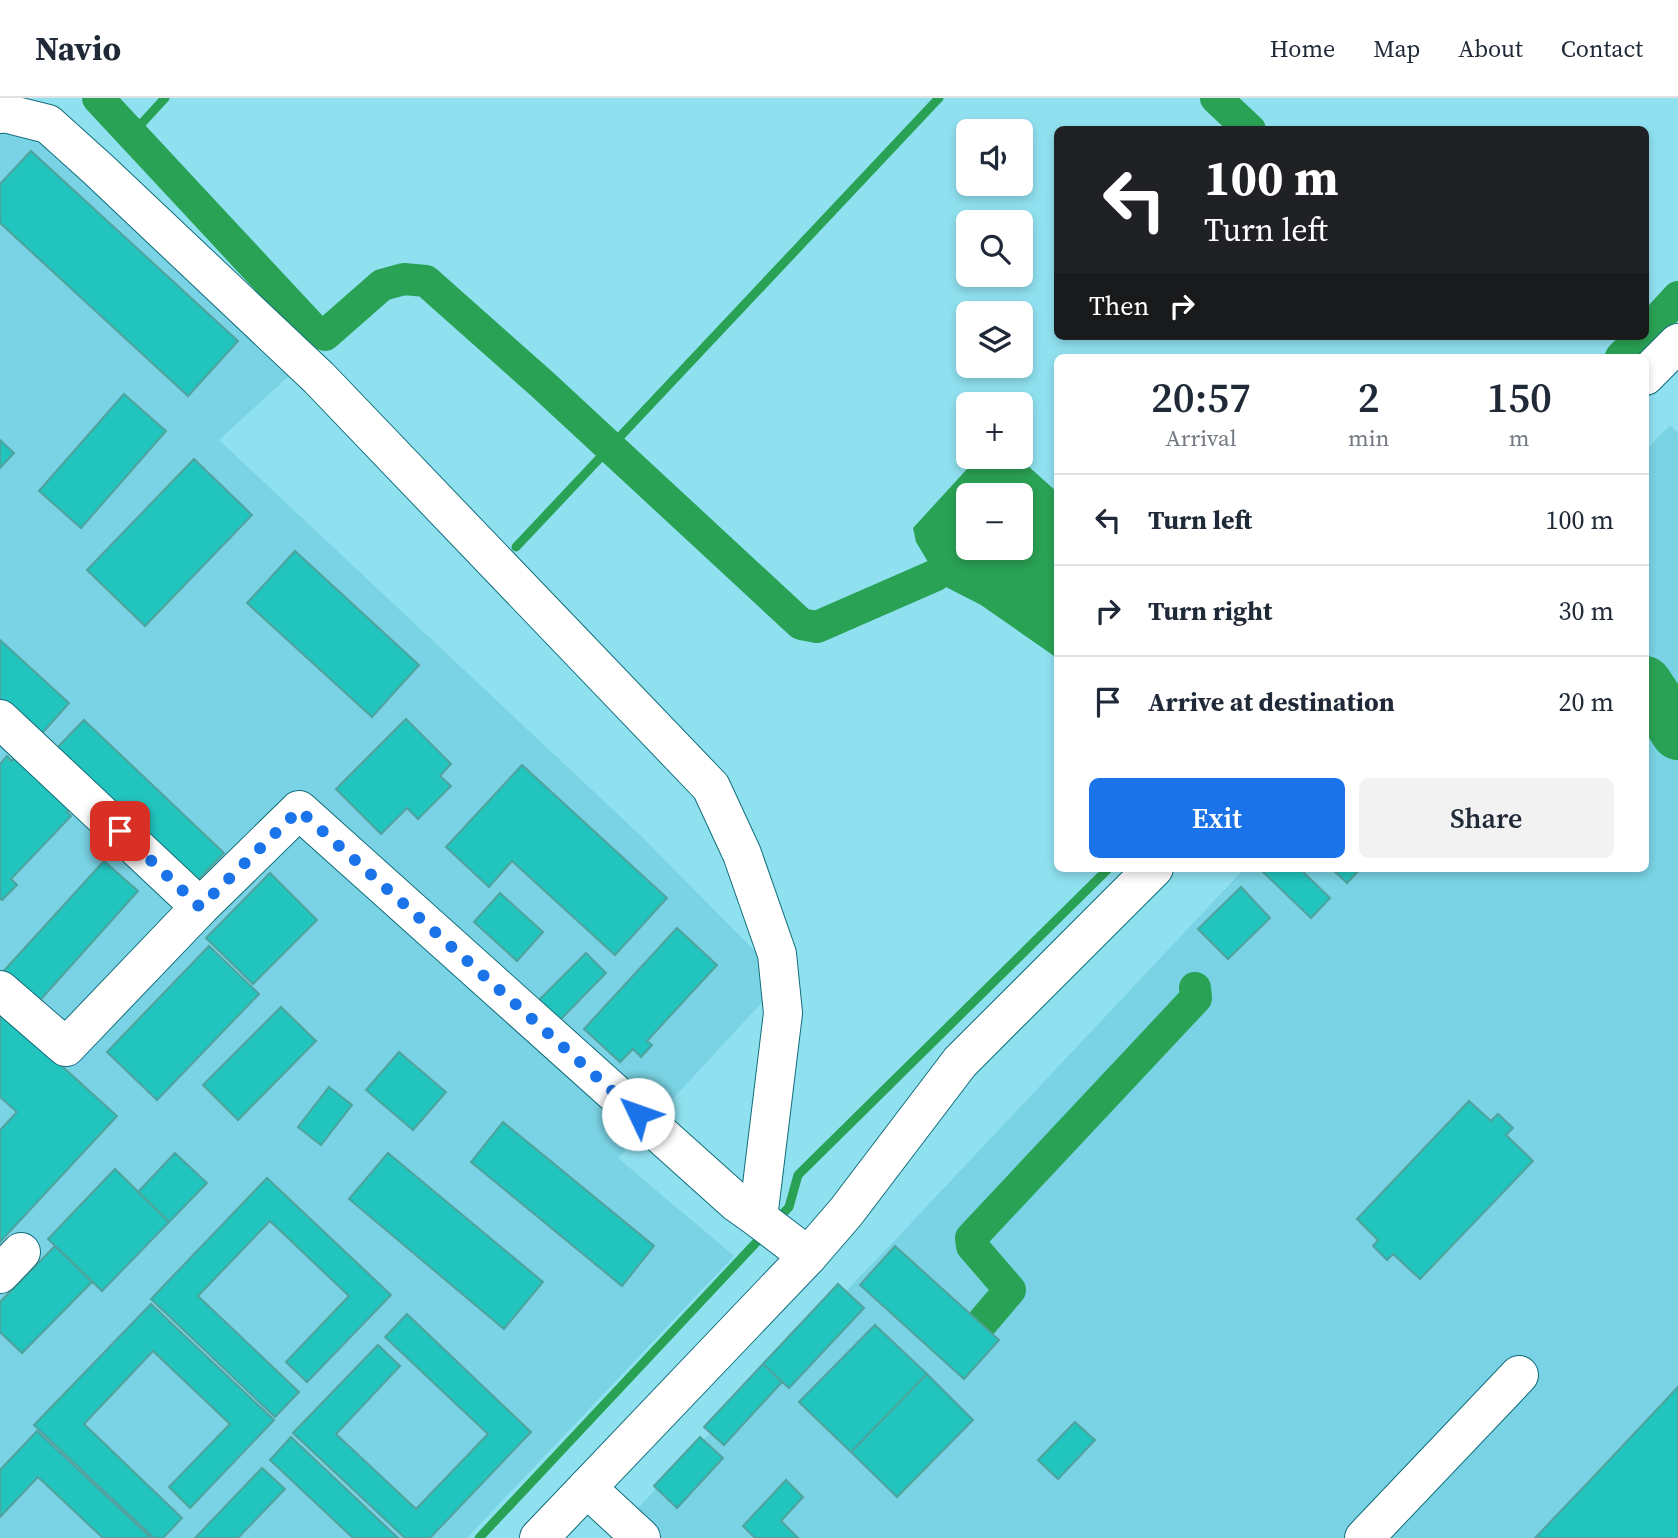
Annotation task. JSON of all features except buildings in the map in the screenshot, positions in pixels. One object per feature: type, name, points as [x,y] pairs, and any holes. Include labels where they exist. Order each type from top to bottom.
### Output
[{"type":"street","points":[[0,114],[47,124],[219,283],[319,378],[711,787],[742,854],[777,954],[783,1013],[780,1235]]},
{"type":"street","points":[[0,719],[200,907]]},
{"type":"street","points":[[0,990],[66,1047],[200,907],[299,810],[737,1203],[780,1235]]},
{"type":"street","points":[[539,1538],[587,1488],[780,1235],[846,1212],[960,1062],[1150,872]]},
{"type":"street","points":[[1364,1538],[1519,1375]]},
{"type":"street","points":[[587,1488],[641,1538]]},
{"type":"shaded area","points":[[0,132],[35,139],[76,168],[291,374],[219,440],[640,835],[765,961],[767,997],[618,1158],[734,1256],[467,1538],[0,1538]]},
{"type":"shaded area","points":[[1670,425],[1678,433],[1678,1538],[609,1538],[895,1240],[1241,872],[1649,872],[1649,447]]},
{"type":"shaded area","points":[[967,469],[1031,469],[1054,489],[1054,656],[981,605],[942,585],[916,542],[913,528]]},
{"type":"waterway","points":[[98,98],[313,329],[325,335],[382,285],[404,279],[426,281],[542,384],[801,624],[817,627],[936,575]]},
{"type":"waterway","points":[[132,134],[165,98]]},
{"type":"waterway","points":[[516,547],[939,98]]},
{"type":"waterway","points":[[1216,98],[1246,126]]},
{"type":"waterway","points":[[1649,329],[1678,297]]},
{"type":"waterway","points":[[1624,354],[1638,340]]},
{"type":"waterway","points":[[1649,689],[1678,733]]},
{"type":"waterway","points":[[777,1220],[789,1207],[798,1175],[1105,872]]},
{"type":"waterway","points":[[981,1324],[1010,1290],[972,1246],[971,1238],[1196,998],[1195,988]]},
{"type":"waterway","points":[[479,1538],[765,1233]]},
{"type":"route","points":[[120,831],[200,907],[299,810],[638,1114]]}]
